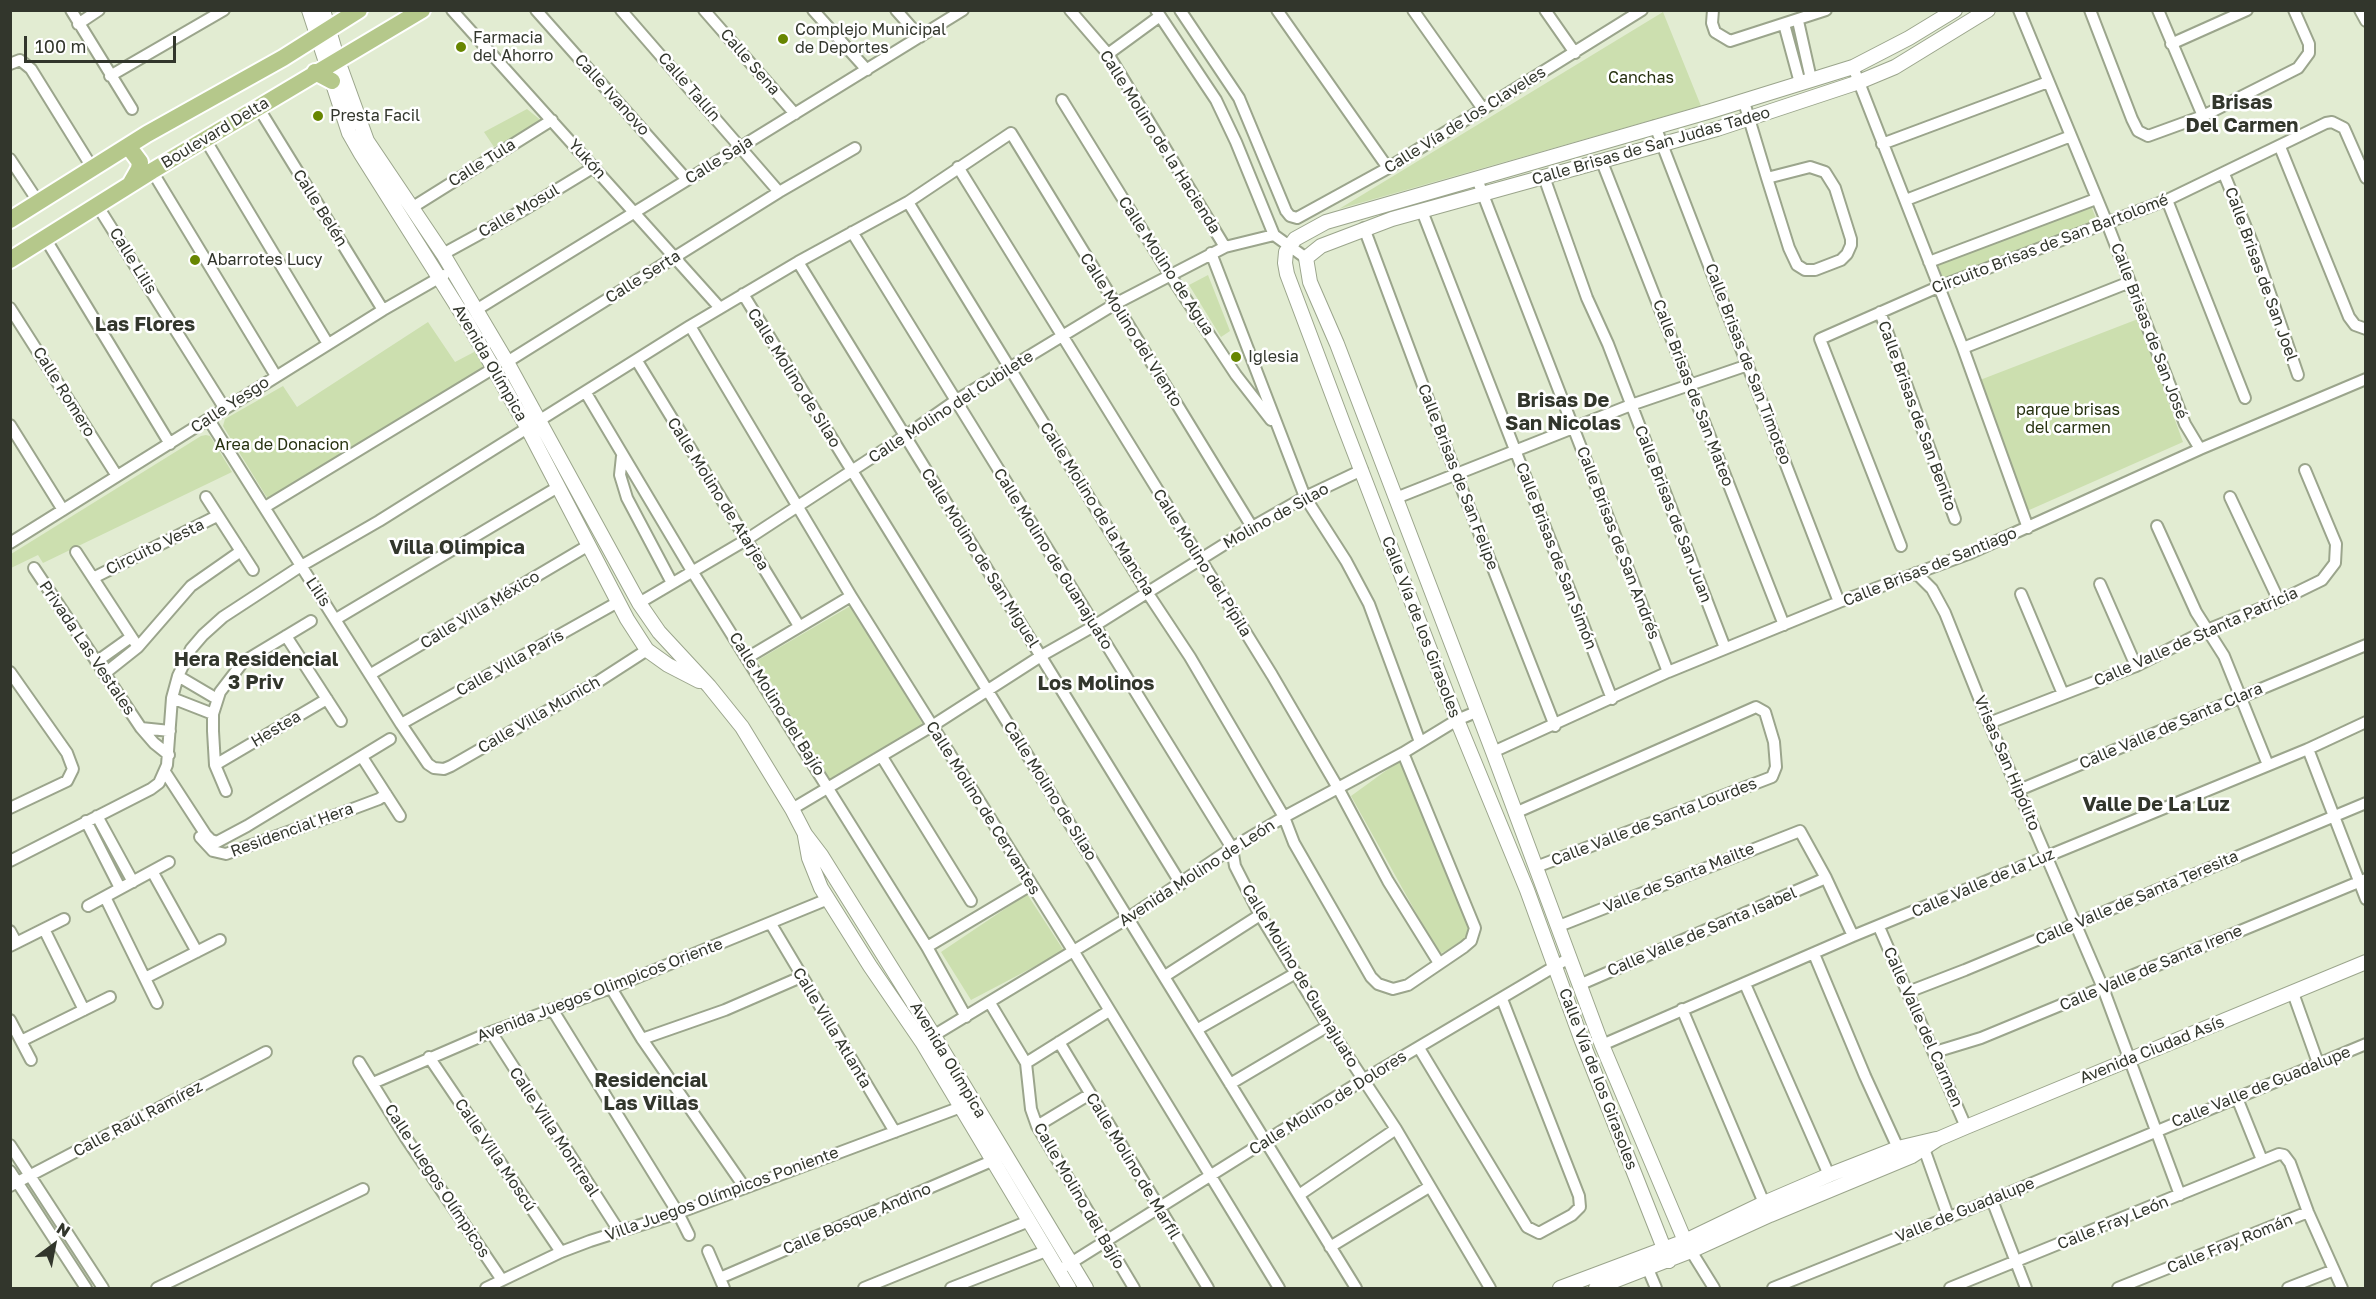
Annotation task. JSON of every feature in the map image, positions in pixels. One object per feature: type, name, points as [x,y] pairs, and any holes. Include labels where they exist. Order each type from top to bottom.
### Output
[{"type":"main road","name":"Boulevard Delta","points":[[10,220],[128,146],[283,58],[359,10]]},
{"type":"main road","name":"Boulevard Delta","points":[[10,260],[130,184],[258,107],[328,70],[423,10]]},
{"type":"main road","points":[[128,146],[140,162],[139,170],[130,184]]},
{"type":"street","points":[[71,10],[132,109]]},
{"type":"street","points":[[78,24],[99,10]]},
{"type":"street","points":[[110,76],[224,10]]},
{"type":"street","name":"Avenida Olímpica","points":[[309,10],[323,31]]},
{"type":"street","name":"Avenida Olímpica","points":[[323,10],[328,70],[350,133],[361,154],[446,274],[476,310],[540,419],[639,603],[674,650],[709,686],[742,727],[792,808],[805,834],[821,855],[928,1039],[1086,1288]]},
{"type":"street","name":"Yukón","points":[[452,10],[720,308]]},
{"type":"street","name":"Calle Ivanovo","points":[[537,10],[687,180]]},
{"type":"street","name":"Calle Tallín","points":[[621,10],[779,192]]},
{"type":"street","name":"Calle Sena","points":[[704,10],[795,114]]},
{"type":"street","points":[[813,10],[867,70]]},
{"type":"street","points":[[896,10],[920,37]]},
{"type":"street","name":"Calle Saja","points":[[476,310],[963,10]]},
{"type":"street","name":"Calle Molino de la Hacienda","points":[[1070,10],[1108,54],[1225,247]]},
{"type":"street","name":"Calle Vía de los Claveles","points":[[1180,10],[1239,98],[1286,211],[1293,218],[1301,217],[1388,168],[1642,10]]},
{"type":"street","points":[[1277,10],[1388,168]]},
{"type":"street","points":[[1413,10],[1483,109]]},
{"type":"street","points":[[1545,10],[1575,53]]},
{"type":"street","points":[[1713,10],[1712,23],[1715,32],[1730,41],[1798,21],[1826,10]]},
{"type":"street","name":"Calle Brisas de San Judas Tadeo","points":[[1289,245],[1309,230],[1326,222],[1744,102],[1853,67],[1909,38],[1955,10]]},
{"type":"street","name":"Calle Brisas de San Judas Tadeo","points":[[1306,258],[1315,249],[1364,228],[1717,129],[1859,82],[1895,67],[1988,10]]},
{"type":"street","name":"Calle Brisas de San José","points":[[2019,10],[2107,223],[2185,424],[2200,449]]},
{"type":"street","points":[[2090,10],[2138,130],[2145,136],[2155,135],[2203,116],[2304,63],[2309,53],[2308,44],[2294,10]]},
{"type":"street","points":[[2158,10],[2203,116]]},
{"type":"street","points":[[2171,44],[2247,10]]},
{"type":"street","points":[[2360,10],[2366,21]]},
{"type":"street","points":[[1108,54],[1158,14],[1216,100],[1274,235],[1306,258]]},
{"type":"street","points":[[1798,21],[1805,81]]},
{"type":"street","points":[[1784,24],[1805,81]]},
{"type":"street","points":[[10,64],[20,60],[31,69],[93,169]]},
{"type":"street","points":[[1853,67],[1963,348],[2028,528]]},
{"type":"street","name":"Avenida Olímpica","points":[[328,70],[367,141],[413,207],[442,254],[446,274],[494,368],[618,602],[647,650],[668,665],[709,686]]},
{"type":"street","points":[[1882,144],[2048,82]]},
{"type":"street","name":"Calle Molino de Agua","points":[[1062,100],[1170,275],[1236,375],[1277,427]]},
{"type":"street","points":[[1744,102],[1767,178],[1789,248],[1797,265],[1805,270],[1815,270],[1841,260],[1851,245],[1846,221],[1832,180],[1825,172],[1815,167],[1803,168],[1767,178]]},
{"type":"street","name":"Calle Belén","points":[[258,107],[382,310]]},
{"type":"street","points":[[1711,111],[1717,129]]},
{"type":"street","name":"Calle Tula","points":[[413,207],[552,120]]},
{"type":"street","name":"Circuito Brisas de San Bartolomé","points":[[1900,546],[1820,339],[1938,286],[2167,200],[2326,123],[2340,124],[2349,135],[2366,178]]},
{"type":"street","name":"Calle Brisas de San Timoteo","points":[[1655,126],[1660,145],[1684,200],[1839,602]]},
{"type":"street","name":"Calle Molino del Viento","points":[[958,167],[1011,134],[1252,527]]},
{"type":"street","points":[[1906,200],[2071,136]]},
{"type":"street","points":[[205,139],[328,344]]},
{"type":"street","points":[[2280,147],[2349,317],[2355,325],[2366,329]]},
{"type":"street","name":"Calle Serta","points":[[507,362],[779,192],[855,148]]},
{"type":"street","points":[[10,159],[39,203]]},
{"type":"street","name":"Calle Brisas de San Mateo","points":[[1602,162],[1784,625]]},
{"type":"street","name":"Calle Mosul","points":[[442,254],[525,209],[594,167]]},
{"type":"street","points":[[10,861],[151,789],[163,776],[169,755],[172,698],[178,676],[191,649],[223,617],[301,566],[379,521],[690,326],[798,262],[908,202],[958,167]]},
{"type":"street","name":"Calle Molino del Pípila","points":[[958,167],[1200,558],[1338,788],[1388,881],[1439,963]]},
{"type":"street","points":[[152,171],[276,376]]},
{"type":"street","name":"Calle Brisas de San Joel","points":[[2224,174],[2254,247],[2298,375]]},
{"type":"street","name":"Calle Brisas de San Juan","points":[[1544,177],[1587,298],[1725,648]]},
{"type":"street","name":"Calle Brisas de San Andrés","points":[[1477,179],[1668,672]]},
{"type":"street","points":[[1929,262],[2096,199]]},
{"type":"street","points":[[2167,200],[2245,398]]},
{"type":"street","name":"Calle Molino de la Mancha","points":[[908,202],[1147,592],[1190,657],[1284,817],[1294,843],[1371,977],[1378,984],[1389,989],[1400,988],[1439,963]]},
{"type":"street","name":"Calle Lilis","points":[[97,205],[225,409]]},
{"type":"street","name":"Calle Brisas de San Simón","points":[[1422,212],[1612,699]]},
{"type":"street","name":"Calle Brisas de San Felipe","points":[[1364,228],[1456,474],[1555,726]]},
{"type":"street","name":"Calle Molino de Guanajuato","points":[[852,232],[1232,848],[1235,866],[1260,915],[1328,1026],[1396,1129],[1490,1288]]},
{"type":"street","name":"Calle Molino del Cubilete","points":[[639,603],[746,540],[1009,366],[1115,304],[1211,253],[1225,247],[1274,235]]},
{"type":"street","points":[[45,238],[170,444]]},
{"type":"street","name":"Calle Vía de los Girasoles","points":[[1289,245],[1285,256],[1287,274],[1456,720],[1527,890],[1666,1255]]},
{"type":"street","name":"Calle Molino de Agua","points":[[1211,253],[1305,497],[1346,561],[1369,604],[1420,742]]},
{"type":"street","name":"Calle Vía de los Girasoles","points":[[1306,258],[1310,282],[1337,344],[1396,498],[1602,1045],[1688,1246]]},
{"type":"street","name":"Calle Molino de San Miguel","points":[[798,262],[1181,884]]},
{"type":"street","name":"Calle Yesgo","points":[[10,543],[382,310],[446,274]]},
{"type":"street","points":[[1963,348],[2130,282]]},
{"type":"street","name":"Calle Molino de Silao","points":[[743,294],[1356,1288]]},
{"type":"street","name":"Calle Romero","points":[[10,308],[117,476]]},
{"type":"street","name":"Calle Brisas de San Benito","points":[[1880,312],[1955,519]]},
{"type":"street","name":"Calle Molino de Cervantes","points":[[690,326],[851,596],[1074,952],[1279,1288]]},
{"type":"street","name":"Calle Molino de Atarjea","points":[[637,361],[799,626]]},
{"type":"street","points":[[1396,498],[1631,405],[1748,365]]},
{"type":"street","points":[[265,507],[494,368]]},
{"type":"street","name":"Calle Brisas de Santiago","points":[[1493,752],[1555,726],[1668,672],[2028,528],[2200,449],[2366,379]]},
{"type":"street","name":"Calle Molino del Bajío","points":[[586,393],[692,571],[830,788],[927,947],[966,1017]]},
{"type":"street","name":"Lilis","points":[[209,420],[428,764]]},
{"type":"street","points":[[10,424],[63,510]]},
{"type":"street","points":[[622,456],[620,475],[627,498],[672,583]]},
{"type":"street","name":"Molino de Silao","points":[[792,808],[882,757],[1041,656],[1094,626],[1252,527],[1305,497],[1362,470]]},
{"type":"street","name":"Calle Valle de Stanta Patricia","points":[[1989,723],[2136,666],[2207,630],[2313,586],[2331,571],[2337,555],[2336,544],[2305,470]]},
{"type":"street","points":[[336,619],[558,487]]},
{"type":"street","points":[[206,497],[253,570]]},
{"type":"street","points":[[2230,497],[2279,601]]},
{"type":"street","name":"Circuito Vesta","points":[[93,578],[217,516]]},
{"type":"street","points":[[2157,526],[2196,612],[2224,656],[2268,765]]},
{"type":"street","name":"Calle Villa México","points":[[371,674],[589,545]]},
{"type":"street","points":[[104,674],[138,647],[191,586],[241,551]]},
{"type":"street","points":[[76,552],[138,647]]},
{"type":"street","name":"Privada Las Vestales","points":[[34,568],[141,728],[169,755]]},
{"type":"street","name":"Vrisas San Hipólito","points":[[1916,573],[1932,589],[1937,598],[2047,855],[2103,988],[2180,1195]]},
{"type":"street","points":[[2100,584],[2136,666]]},
{"type":"street","points":[[2021,594],[2063,694]]},
{"type":"street","points":[[747,658],[851,596]]},
{"type":"street","name":"Calle Villa París","points":[[401,724],[618,602]]},
{"type":"street","points":[[226,791],[215,765],[213,714],[217,699],[226,683],[243,662],[311,621]]},
{"type":"street","points":[[286,636],[341,721]]},
{"type":"street","points":[[96,662],[131,637]]},
{"type":"street","name":"Calle Valle de Santa Clara","points":[[2019,790],[2366,645]]},
{"type":"street","name":"Calle Villa Munich","points":[[428,764],[440,769],[451,766],[599,681],[647,650]]},
{"type":"street","points":[[10,672],[67,753],[73,769],[67,781],[10,808]]},
{"type":"street","points":[[178,676],[217,699]]},
{"type":"street","points":[[172,698],[213,714]]},
{"type":"street","name":"Hestea","points":[[215,765],[327,699]]},
{"type":"street","name":"Calle Valle de Santa Lourdes","points":[[1515,813],[1756,707],[1765,712],[1771,728],[1776,767],[1772,777],[1536,867]]},
{"type":"street","name":"Avenida Molino de León","points":[[928,1039],[1074,952],[1181,884],[1232,848],[1284,817],[1404,753],[1456,720],[1476,712]]},
{"type":"street","name":"Calle Valle de la Luz","points":[[1602,1045],[1853,936],[2308,749],[2366,722]]},
{"type":"street","name":"Privada Las Vestales","points":[[141,728],[170,731]]},
{"type":"street","name":"Residencial Hera","points":[[203,837],[220,841],[390,739]]},
{"type":"street","points":[[2308,749],[2362,880],[2366,899]]},
{"type":"street","points":[[1404,753],[1475,928],[1471,941],[1439,963]]},
{"type":"street","points":[[362,757],[400,816]]},
{"type":"street","points":[[882,757],[971,901]]},
{"type":"street","name":"Residencial Hera","points":[[163,776],[209,848],[223,854],[355,808],[386,794]]},
{"type":"street","name":"Calle Valle de Santa Teresita","points":[[1908,992],[2366,802]]},
{"type":"street","points":[[91,818],[133,882]]},
{"type":"street","points":[[91,818],[120,888]]},
{"type":"street","points":[[247,826],[255,843]]},
{"type":"street","name":"Valle de Santa Mailte","points":[[1559,926],[1800,831],[1826,879]]},
{"type":"street","name":"Avenida Olímpica","points":[[805,834],[808,858],[828,899],[870,966],[928,1039],[962,1107],[1069,1288]]},
{"type":"street","points":[[88,906],[169,862]]},
{"type":"street","points":[[152,871],[197,952]]},
{"type":"street","points":[[1826,879],[1853,936]]},
{"type":"street","name":"Calle Valle de Santa Isabel","points":[[1579,985],[1826,879]]},
{"type":"street","name":"Calle Valle de Santa Irene","points":[[1935,1052],[1981,1038],[2362,880]]},
{"type":"street","points":[[927,947],[1031,885]]},
{"type":"street","points":[[105,897],[157,1003]]},
{"type":"street","name":"Avenida Juegos Olimpicos Oriente","points":[[373,1083],[429,1057],[611,988],[828,899]]},
{"type":"street","points":[[1165,976],[1260,915]]},
{"type":"street","points":[[10,931],[13,944],[64,919]]},
{"type":"street","name":"Calle Villa Atlanta","points":[[771,924],[895,1132]]},
{"type":"street","name":"Calle Valle del Carmen","points":[[1879,927],[1966,1126]]},
{"type":"street","points":[[44,929],[84,1010]]},
{"type":"street","points":[[145,978],[220,940]]},
{"type":"street","points":[[1814,954],[1898,1148]]},
{"type":"street","name":"Calle Molino de Dolores","points":[[1058,1270],[1105,1243],[1363,1080],[1569,958]]},
{"type":"street","name":"Avenida Ciudad Asís","points":[[1560,1288],[1666,1255],[1770,1215],[1966,1126],[2366,962]]},
{"type":"street","points":[[1198,1029],[1296,973]]},
{"type":"street","points":[[642,1039],[725,1010],[801,976]]},
{"type":"street","points":[[1745,984],[1829,1175]]},
{"type":"street","points":[[611,988],[642,1039],[745,1188]]},
{"type":"street","points":[[2293,993],[2318,1064]]},
{"type":"street","points":[[21,1041],[110,997]]},
{"type":"street","points":[[1419,1048],[1527,1227],[1539,1233],[1572,1215],[1580,1207],[1579,1196],[1502,999]]},
{"type":"street","name":"Calle Molino del Bajío","points":[[990,1003],[1026,1064],[1031,1109],[1037,1126],[1134,1288]]},
{"type":"street","points":[[552,1009],[689,1234]]},
{"type":"street","points":[[1682,1010],[1764,1203]]},
{"type":"street","points":[[1026,1064],[1110,1011]]},
{"type":"street","points":[[10,1020],[31,1060]]},
{"type":"street","points":[[1230,1084],[1328,1026]]},
{"type":"street","name":"Calle Villa Montreal","points":[[491,1032],[619,1231]]},
{"type":"street","name":"Calle Molino de Marfil","points":[[1059,1042],[1208,1288]]},
{"type":"street","name":"Calle Valle de Guadalupe","points":[[2157,1130],[2366,1044]]},
{"type":"street","name":"Calle Raúl Ramírez","points":[[14,1184],[266,1052]]},
{"type":"street","name":"Calle Villa Moscú","points":[[429,1057],[561,1252]]},
{"type":"street","name":"Calle Juegos Olímpicos","points":[[359,1062],[406,1138],[502,1280]]},
{"type":"street","points":[[1037,1126],[1090,1094]]},
{"type":"street","points":[[2237,1098],[2262,1160]]},
{"type":"street","name":"Villa Juegos Olímpicos Poniente","points":[[486,1288],[561,1252],[678,1213],[962,1107]]},
{"type":"street","points":[[1299,1195],[1396,1129]]},
{"type":"street","name":"Valle de Guadalupe","points":[[1773,1288],[1992,1200],[2157,1130]]},
{"type":"street","points":[[10,1145],[103,1288]]},
{"type":"street","points":[[1923,1145],[1948,1216]]},
{"type":"street","name":"Avenida Ciudad Asís","points":[[1688,1246],[1764,1203],[1829,1175],[1898,1148],[1923,1145]]},
{"type":"street","name":"Calle Fray León","points":[[1950,1288],[2275,1154],[2284,1155],[2290,1162],[2308,1212]]},
{"type":"street","name":"Calle Bosque Andino","points":[[722,1283],[994,1160]]},
{"type":"street","points":[[10,1171],[14,1184],[86,1288]]},
{"type":"street","points":[[1330,1247],[1429,1187]]},
{"type":"street","points":[[156,1288],[363,1189]]},
{"type":"street","points":[[1992,1200],[2026,1288]]},
{"type":"street","points":[[2308,1212],[2342,1288]]},
{"type":"street","name":"Calle Fray Román","points":[[2118,1288],[2308,1212]]},
{"type":"street","points":[[864,1288],[1029,1221]]},
{"type":"street","points":[[1688,1246],[1714,1288]]},
{"type":"street","points":[[708,1251],[722,1283]]},
{"type":"street","points":[[951,1288],[1046,1251]]},
{"type":"street","name":"Avenida Ciudad Asís","points":[[1596,1288],[1648,1269],[1666,1255]]},
{"type":"street","points":[[1648,1269],[1656,1288]]},
{"type":"street","points":[[2288,1288],[2334,1270]]},
{"type":"green space","name":"Canchas","points":[[1663,12],[1701,106],[1339,209]]},
{"type":"green space","points":[[527,109],[543,122],[494,147],[484,132]]},
{"type":"green space","points":[[2090,203],[2097,221],[1944,281],[1937,263]]},
{"type":"green space","points":[[1208,275],[1230,331],[1221,337],[1189,285]]},
{"type":"green space","name":"parque brisas del carmen","points":[[2138,319],[2183,442],[2027,511],[1980,380]]},
{"type":"green space","name":"Area de Donacion","points":[[428,322],[455,362],[476,351],[482,359],[483,369],[269,499],[223,426],[225,419],[283,386],[297,407]]},
{"type":"green space","name":"Area de Donacion","points":[[206,435],[210,436],[232,472],[43,563],[38,555],[11,568],[11,554]]},
{"type":"green space","points":[[852,605],[925,728],[831,783],[758,660]]},
{"type":"green space","points":[[1402,759],[1472,937],[1466,943],[1439,954],[1351,796]]},
{"type":"green space","points":[[1027,894],[1064,951],[971,1000],[941,952]]},
{"type":"place","name":"Complejo Municipal de Deportes","points":[[783,39]]},
{"type":"place","name":"Farmacia del Ahorro","points":[[461,47]]},
{"type":"place","name":"Presta Facil","points":[[318,116]]},
{"type":"place","name":"Abarrotes Lucy","points":[[195,260]]},
{"type":"place","name":"Iglesia","points":[[1236,357]]},
{"type":"district","name":"Brisas Del Carmen","points":[[2242,114]]},
{"type":"district","name":"Las Flores","points":[[145,325]]},
{"type":"district","name":"Brisas De San Nicolas","points":[[1563,412]]},
{"type":"district","name":"Villa Olimpica","points":[[457,548]]},
{"type":"district","name":"Hera Residencial 3 Priv","points":[[256,672]]},
{"type":"district","name":"Los Molinos","points":[[1096,684]]},
{"type":"district","name":"Valle De La Luz","points":[[2156,805]]},
{"type":"district","name":"Residencial Las Villas","points":[[651,1092]]}]
